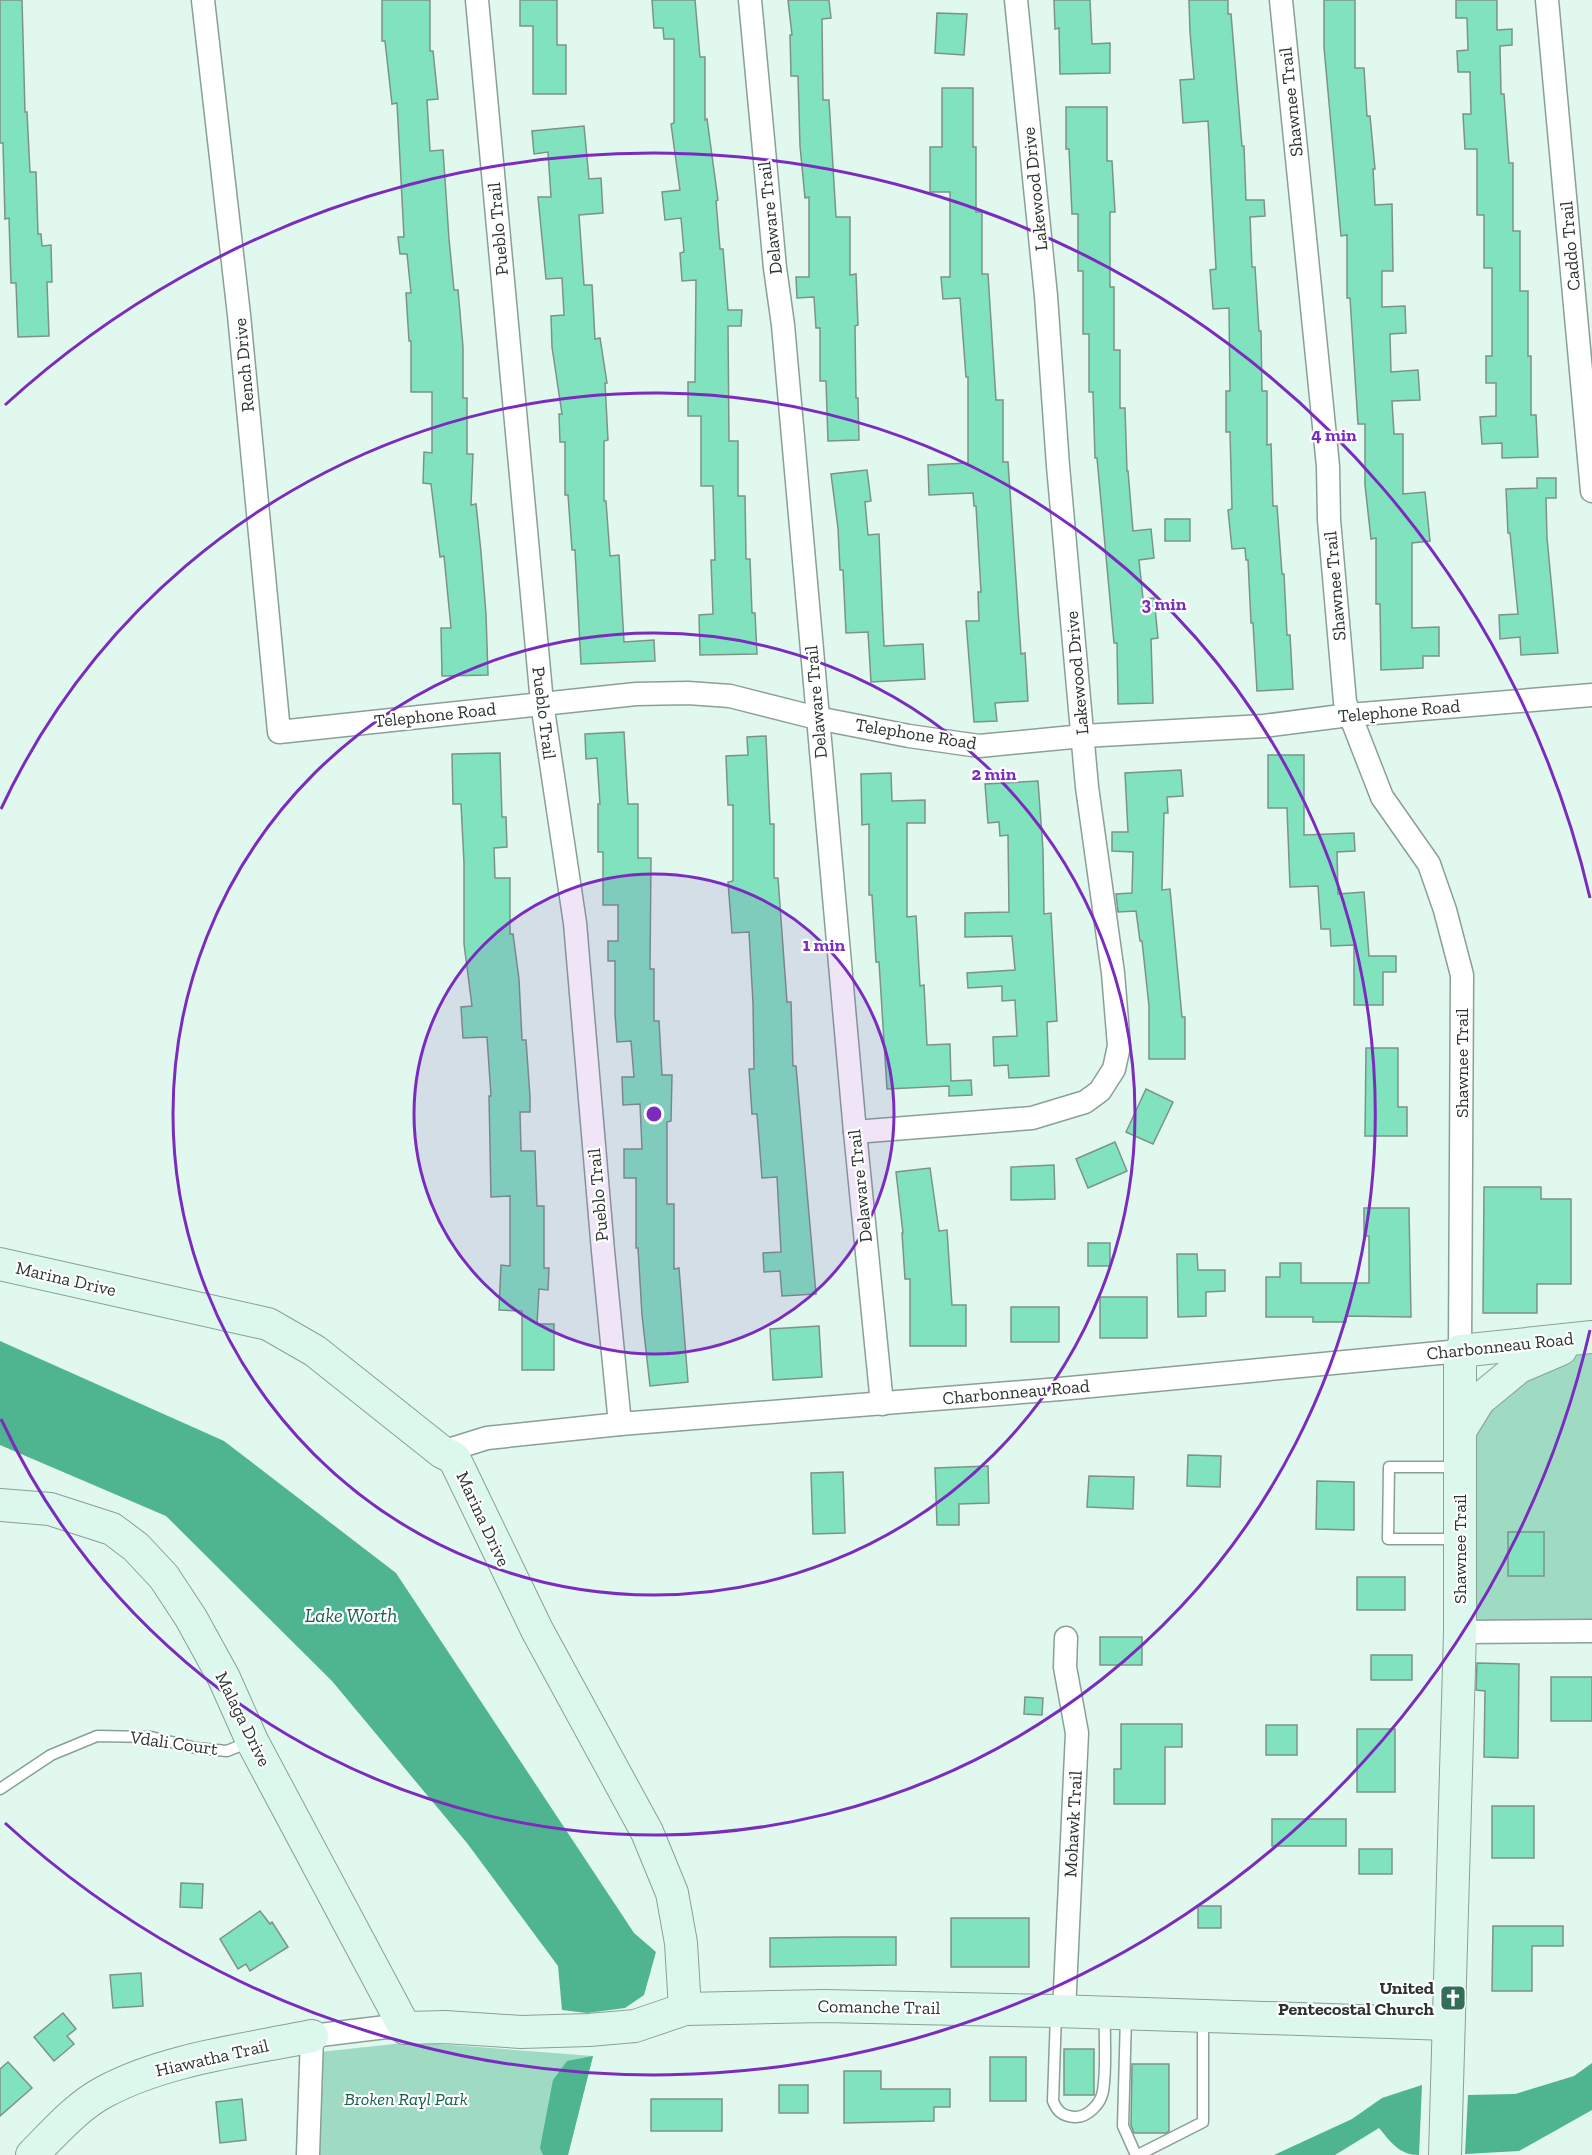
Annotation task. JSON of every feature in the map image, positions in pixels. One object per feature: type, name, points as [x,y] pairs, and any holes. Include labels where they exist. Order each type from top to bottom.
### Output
[{"type":"street","name":"Rench Drive","points":[[203,0],[239,315],[279,732]]},
{"type":"street","name":"Pueblo Trail","points":[[477,0],[542,703],[575,923],[620,1424]]},
{"type":"street","name":"Delaware Trail","points":[[750,0],[775,268],[783,326],[855,1132],[882,1404]]},
{"type":"street","name":"Lakewood Drive","points":[[855,1132],[1032,1118],[1085,1102],[1100,1091],[1114,1069],[1119,1046],[1113,974],[1088,787],[1058,466],[1046,296],[1016,0]]},
{"type":"street","name":"Shawnee Trail","points":[[1281,0],[1327,454],[1329,520],[1345,702],[1382,797],[1429,864],[1445,910],[1462,975],[1460,1632],[1445,2155]]},
{"type":"street","name":"Caddo Trail","points":[[1547,0],[1592,492]]},
{"type":"street","name":"Telephone Road","points":[[279,732],[636,694],[688,693],[730,696],[817,718],[909,736],[979,746],[1083,736],[1264,726],[1349,715],[1592,695]]},
{"type":"street","name":"Marina Drive","points":[[0,1264],[268,1324],[315,1351],[442,1452],[454,1458],[537,1630],[647,1832],[672,1893],[681,1943],[685,2008]]},
{"type":"street","name":"Charbonneau Road","points":[[442,1452],[487,1438],[620,1424],[1071,1388],[1590,1337]]},
{"type":"street","points":[[1460,1431],[1479,1400],[1519,1367],[1590,1337]]},
{"type":"street","name":"Malaga Drive","points":[[0,1505],[50,1509],[112,1529],[136,1548],[164,1577],[191,1618],[224,1678],[252,1741],[405,2028]]},
{"type":"street","points":[[1460,1632],[1592,1631]]},
{"type":"street","name":"Mohawk Trail","points":[[1060,2011],[1077,1733],[1065,1667],[1066,1638]]},
{"type":"street","name":"Comanche Trail","points":[[312,2036],[386,2027],[446,2027],[521,2032],[589,2030],[635,2026],[685,2008],[824,2006],[1060,2011],[1448,2024]]},
{"type":"street","points":[[308,2155],[312,2036]]},
{"type":"street","name":"Hiawatha Trail","points":[[32,2155],[77,2110],[104,2092],[150,2072],[312,2036]]},
{"type":"lane","points":[[1461,1467],[1389,1467],[1388,1539],[1461,1539]]},
{"type":"lane","name":"Vdali Court","points":[[0,1789],[51,1755],[97,1736],[151,1737],[196,1748],[226,1751],[252,1741]]},
{"type":"lane","points":[[1060,2011],[1053,2101],[1057,2110],[1076,2118],[1088,2114],[1103,2094],[1115,2013]]},
{"type":"lane","points":[[1115,2013],[1123,2126],[1137,2155],[1203,2122],[1203,2016]]},
{"type":"green space","points":[[1592,1337],[1592,1631],[1460,1632],[1460,1431],[1499,1384]]},
{"type":"green space","name":"Broken Rayl Park","points":[[413,2042],[593,2056],[568,2155],[319,2155],[320,2052]]},
{"type":"water","name":"Lake Worth","points":[[0,1341],[224,1441],[396,1573],[634,1933],[656,1952],[644,1995],[625,2008],[587,2013],[562,2010],[558,1966],[467,1843],[332,1681],[166,1516],[0,1445]]},
{"type":"water","points":[[593,2056],[568,2155],[543,2155],[540,2148],[553,2080],[567,2061]]},
{"type":"water","points":[[1592,2063],[1592,2110],[1519,2151],[1465,2154],[1468,2095],[1515,2094],[1574,2076]]},
{"type":"water","points":[[1422,2085],[1419,2155],[1401,2150],[1379,2128],[1335,2155],[1274,2155],[1352,2119],[1382,2098]]},
{"type":"building","points":[[0,0],[22,0],[25,112],[27,112],[30,172],[36,172],[38,234],[41,234],[42,246],[51,245],[52,282],[47,282],[49,336],[18,337],[16,283],[11,283],[9,218],[5,219],[3,143],[0,143]]},
{"type":"building","points":[[382,0],[430,0],[430,51],[433,51],[438,99],[427,100],[430,151],[443,150],[454,290],[458,290],[463,347],[463,398],[467,398],[467,454],[473,454],[471,505],[476,504],[481,552],[488,675],[442,676],[441,628],[451,628],[444,556],[440,557],[431,484],[423,483],[424,452],[432,453],[432,392],[411,392],[411,341],[409,341],[406,293],[411,293],[407,254],[400,254],[398,237],[404,237],[397,103],[392,104],[385,41],[382,41]]},
{"type":"building","points":[[520,0],[557,0],[557,45],[566,45],[566,94],[533,94],[533,26],[520,26]]},
{"type":"building","points":[[652,0],[695,0],[700,57],[705,57],[705,120],[707,119],[718,200],[716,201],[720,249],[723,249],[728,310],[742,310],[741,326],[728,326],[729,441],[738,441],[738,496],[745,496],[746,559],[750,559],[752,613],[755,613],[757,654],[700,655],[699,615],[713,614],[711,560],[715,560],[713,486],[701,486],[701,416],[688,416],[688,382],[695,382],[696,280],[682,281],[680,253],[684,252],[681,218],[665,220],[662,192],[680,190],[671,124],[674,123],[674,39],[664,39],[663,28],[654,28]]},
{"type":"building","points":[[788,0],[829,0],[831,18],[822,19],[823,100],[829,100],[836,217],[850,217],[850,275],[856,274],[858,325],[855,326],[856,398],[858,398],[859,440],[828,441],[826,381],[820,381],[820,328],[816,328],[814,297],[797,298],[796,277],[809,277],[809,197],[805,198],[800,146],[798,76],[791,76],[790,35],[792,35]]},
{"type":"building","points":[[1054,0],[1090,0],[1092,44],[1110,43],[1110,73],[1060,74],[1059,28],[1055,29]]},
{"type":"building","points":[[1189,0],[1228,0],[1242,146],[1244,146],[1246,200],[1264,200],[1265,216],[1250,217],[1252,267],[1255,267],[1259,331],[1261,331],[1262,391],[1267,391],[1267,445],[1271,444],[1273,506],[1277,506],[1293,689],[1257,691],[1248,560],[1246,560],[1245,548],[1232,549],[1228,510],[1232,509],[1230,432],[1226,432],[1226,391],[1230,391],[1229,308],[1213,309],[1210,270],[1216,269],[1208,121],[1183,123],[1180,80],[1194,79]]},
{"type":"building","points":[[1324,0],[1355,0],[1355,68],[1364,68],[1367,116],[1370,116],[1375,169],[1373,169],[1375,205],[1392,204],[1393,271],[1382,271],[1382,307],[1405,306],[1406,333],[1390,334],[1391,372],[1418,370],[1420,400],[1392,401],[1394,434],[1403,434],[1403,494],[1425,492],[1430,541],[1412,543],[1412,628],[1439,627],[1439,656],[1423,656],[1423,668],[1381,670],[1380,604],[1376,604],[1376,538],[1371,539],[1365,485],[1365,424],[1358,424],[1350,298],[1347,298],[1347,235],[1341,236],[1324,47]]},
{"type":"building","points":[[1456,0],[1497,0],[1497,30],[1512,29],[1512,45],[1500,46],[1501,94],[1504,94],[1509,163],[1513,163],[1513,231],[1520,231],[1520,291],[1528,291],[1531,415],[1536,415],[1538,457],[1502,458],[1502,443],[1482,444],[1480,417],[1496,416],[1496,383],[1486,383],[1486,356],[1492,356],[1492,268],[1484,268],[1484,215],[1477,215],[1477,149],[1465,149],[1463,114],[1471,114],[1470,72],[1458,72],[1457,51],[1468,50],[1467,18],[1456,18]]},
{"type":"building","points":[[937,13],[967,14],[964,55],[935,53]]},
{"type":"building","points":[[942,88],[973,88],[976,212],[982,212],[982,274],[988,274],[996,400],[1003,400],[1003,462],[1008,462],[1021,654],[1025,653],[1028,701],[995,703],[997,721],[974,722],[966,621],[979,621],[978,592],[981,592],[976,506],[974,506],[973,493],[929,495],[928,465],[968,463],[968,377],[966,377],[960,298],[943,299],[941,277],[950,277],[950,192],[930,192],[930,147],[942,147]]},
{"type":"building","points":[[1066,107],[1107,107],[1107,161],[1112,161],[1115,212],[1110,212],[1110,287],[1114,287],[1114,350],[1120,350],[1120,408],[1125,408],[1127,471],[1133,531],[1151,529],[1154,558],[1139,560],[1143,599],[1154,598],[1158,638],[1151,639],[1153,703],[1118,704],[1117,643],[1114,643],[1097,458],[1095,458],[1093,392],[1089,392],[1089,334],[1083,334],[1083,271],[1078,271],[1078,214],[1072,214],[1069,149],[1066,149]]},
{"type":"building","points":[[584,126],[589,179],[601,178],[603,213],[579,215],[584,285],[592,285],[595,339],[600,338],[607,383],[605,383],[608,440],[604,441],[604,501],[606,501],[610,556],[619,555],[624,642],[654,640],[655,661],[581,664],[575,550],[572,550],[568,495],[565,495],[565,442],[560,442],[559,414],[562,414],[552,347],[551,316],[564,315],[562,278],[546,279],[538,197],[551,197],[548,152],[534,154],[532,131]]},
{"type":"building","points":[[867,470],[871,501],[865,502],[868,535],[879,534],[884,646],[923,644],[925,679],[871,682],[868,632],[846,633],[843,570],[840,570],[838,528],[831,474]]},
{"type":"building","points":[[1537,478],[1556,478],[1556,498],[1546,498],[1547,538],[1558,653],[1521,655],[1520,637],[1500,639],[1499,615],[1518,614],[1510,533],[1508,533],[1506,489],[1537,488]]},
{"type":"building","points":[[1165,519],[1190,519],[1190,541],[1165,541]]},
{"type":"building","points":[[624,732],[628,804],[638,804],[638,858],[651,858],[650,969],[654,969],[654,1021],[659,1021],[662,1075],[672,1075],[671,1121],[667,1122],[667,1204],[674,1204],[674,1269],[679,1268],[688,1382],[650,1386],[642,1315],[638,1248],[636,1248],[636,1178],[624,1178],[624,1149],[642,1149],[640,1104],[623,1105],[622,1077],[634,1077],[631,1041],[617,1042],[615,961],[608,961],[608,941],[618,941],[618,905],[603,905],[603,852],[598,852],[598,804],[600,804],[597,758],[586,759],[585,734]]},
{"type":"building","points":[[766,736],[770,824],[774,824],[774,878],[778,878],[787,1002],[791,1002],[793,1066],[796,1066],[816,1294],[782,1296],[780,1271],[764,1272],[763,1253],[781,1252],[777,1177],[762,1178],[757,1114],[752,1114],[749,1069],[754,1069],[753,1003],[749,932],[732,933],[728,882],[733,881],[733,805],[728,805],[726,756],[748,755],[747,737]]},
{"type":"building","points":[[500,753],[502,817],[506,817],[507,847],[494,848],[495,878],[510,878],[510,934],[513,934],[519,979],[522,1040],[526,1040],[530,1097],[530,1112],[520,1112],[521,1151],[535,1151],[537,1206],[544,1206],[544,1268],[549,1268],[548,1290],[539,1289],[537,1324],[554,1324],[554,1370],[522,1370],[522,1311],[499,1310],[501,1265],[510,1266],[510,1196],[491,1197],[489,1096],[491,1096],[487,1037],[463,1038],[461,1007],[472,1006],[464,944],[461,804],[453,804],[452,754]]},
{"type":"building","points":[[1268,755],[1304,755],[1304,835],[1354,833],[1355,851],[1337,852],[1338,894],[1364,892],[1369,956],[1396,956],[1396,972],[1383,972],[1383,1005],[1354,1005],[1354,945],[1331,946],[1330,929],[1321,929],[1318,886],[1290,887],[1287,808],[1268,808]]},
{"type":"building","points":[[1181,770],[1183,796],[1167,797],[1168,813],[1164,813],[1162,890],[1170,889],[1182,1017],[1185,1017],[1185,1059],[1149,1059],[1149,1006],[1142,941],[1140,941],[1136,911],[1118,912],[1116,894],[1132,893],[1133,852],[1112,851],[1112,832],[1128,832],[1125,773]]},
{"type":"building","points":[[891,773],[892,801],[925,800],[925,823],[907,823],[907,917],[916,916],[920,986],[924,985],[927,1045],[950,1044],[951,1081],[971,1080],[972,1095],[949,1096],[949,1086],[887,1089],[879,962],[876,962],[872,895],[869,895],[869,824],[862,825],[861,774]]},
{"type":"building","points":[[1038,781],[1043,850],[1044,914],[1051,913],[1057,1021],[1047,1022],[1049,1076],[1009,1078],[1008,1065],[994,1066],[993,1037],[1017,1036],[1015,1000],[1002,1001],[1002,986],[968,988],[967,973],[1015,970],[1012,936],[965,937],[965,913],[1009,912],[1008,835],[1000,836],[999,822],[988,823],[985,784]]},
{"type":"building","points":[[1366,1048],[1398,1048],[1398,1107],[1407,1107],[1407,1136],[1365,1136]]},
{"type":"building","points":[[1146,1089],[1173,1102],[1153,1144],[1126,1132]]},
{"type":"building","points":[[1115,1142],[1127,1171],[1088,1188],[1076,1159]]},
{"type":"building","points":[[1054,1165],[1055,1199],[1011,1200],[1011,1167]]},
{"type":"building","points":[[930,1168],[939,1231],[947,1230],[952,1305],[966,1305],[966,1346],[910,1346],[910,1279],[905,1279],[903,1233],[896,1172]]},
{"type":"building","points":[[1484,1187],[1541,1187],[1541,1199],[1571,1199],[1571,1284],[1537,1284],[1537,1313],[1483,1313]]},
{"type":"building","points":[[1364,1208],[1409,1208],[1411,1317],[1346,1316],[1346,1322],[1313,1322],[1313,1317],[1266,1317],[1266,1277],[1280,1277],[1280,1263],[1301,1263],[1301,1283],[1369,1283],[1369,1236],[1364,1236]]},
{"type":"building","points":[[1088,1243],[1110,1243],[1110,1266],[1088,1266]]},
{"type":"building","points":[[1177,1254],[1197,1254],[1198,1270],[1225,1270],[1225,1291],[1206,1292],[1206,1316],[1178,1317]]},
{"type":"building","points":[[1100,1297],[1147,1297],[1147,1338],[1100,1338]]},
{"type":"building","points":[[1011,1307],[1059,1307],[1059,1342],[1011,1342]]},
{"type":"building","points":[[819,1326],[822,1377],[773,1380],[770,1329]]},
{"type":"building","points":[[1188,1455],[1221,1456],[1220,1487],[1187,1486]]},
{"type":"building","points":[[988,1466],[989,1503],[959,1504],[959,1525],[937,1525],[935,1468]]},
{"type":"building","points":[[843,1472],[845,1533],[813,1534],[811,1473]]},
{"type":"building","points":[[1089,1476],[1134,1477],[1133,1509],[1087,1507]]},
{"type":"building","points":[[1317,1481],[1354,1482],[1354,1530],[1316,1529]]},
{"type":"building","points":[[1508,1532],[1544,1532],[1544,1576],[1508,1576]]},
{"type":"building","points":[[1357,1577],[1405,1577],[1405,1610],[1357,1610]]},
{"type":"building","points":[[1100,1637],[1142,1637],[1142,1665],[1100,1665]]},
{"type":"building","points":[[1371,1655],[1412,1655],[1412,1680],[1371,1680]]},
{"type":"building","points":[[1477,1663],[1519,1664],[1518,1758],[1484,1757],[1485,1691],[1476,1690]]},
{"type":"building","points":[[1551,1677],[1592,1677],[1592,1721],[1551,1721]]},
{"type":"building","points":[[1025,1697],[1043,1698],[1042,1715],[1024,1714]]},
{"type":"building","points":[[1121,1724],[1182,1724],[1182,1747],[1165,1747],[1165,1804],[1114,1804],[1114,1769],[1121,1769]]},
{"type":"building","points":[[1266,1725],[1297,1725],[1297,1755],[1266,1755]]},
{"type":"building","points":[[1357,1729],[1395,1729],[1395,1792],[1357,1792]]},
{"type":"building","points":[[1492,1806],[1534,1806],[1534,1858],[1492,1858]]},
{"type":"building","points":[[1272,1819],[1346,1819],[1346,1846],[1272,1846]]},
{"type":"building","points":[[1359,1849],[1392,1849],[1392,1874],[1359,1874]]},
{"type":"building","points":[[181,1883],[203,1884],[202,1908],[180,1907]]},
{"type":"building","points":[[1198,1906],[1221,1906],[1221,1928],[1198,1928]]},
{"type":"building","points":[[260,1911],[270,1924],[272,1922],[288,1947],[250,1971],[246,1964],[238,1969],[220,1939]]},
{"type":"building","points":[[951,1918],[1029,1918],[1029,1967],[951,1967]]},
{"type":"building","points":[[1493,1926],[1563,1926],[1563,1946],[1532,1946],[1532,1991],[1492,1991]]},
{"type":"building","points":[[896,1937],[896,1965],[770,1967],[770,1938]]},
{"type":"building","points":[[141,1973],[143,2006],[113,2008],[110,1975]]},
{"type":"building","points":[[63,2013],[76,2029],[67,2036],[74,2044],[54,2061],[34,2037]]},
{"type":"building","points":[[1064,2049],[1094,2049],[1094,2095],[1064,2095]]},
{"type":"building","points":[[990,2057],[1026,2057],[1026,2101],[990,2101]]},
{"type":"building","points":[[8,2062],[32,2088],[0,2116],[0,2069]]},
{"type":"building","points":[[1132,2064],[1169,2064],[1169,2131],[1166,2133],[1134,2133],[1131,2125]]},
{"type":"building","points":[[844,2071],[881,2071],[881,2089],[950,2089],[950,2107],[934,2107],[934,2121],[844,2123]]},
{"type":"building","points":[[779,2085],[808,2085],[808,2113],[779,2113]]},
{"type":"building","points":[[242,2099],[246,2140],[220,2143],[216,2102]]},
{"type":"building","points":[[651,2099],[722,2099],[722,2131],[651,2131]]},
{"type":"place","name":"United Pentecostal Church","points":[[1453,1998]]}]
